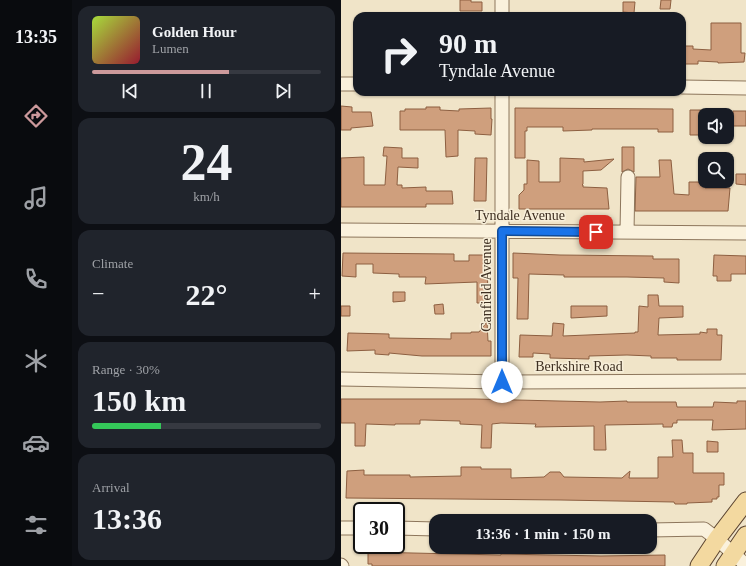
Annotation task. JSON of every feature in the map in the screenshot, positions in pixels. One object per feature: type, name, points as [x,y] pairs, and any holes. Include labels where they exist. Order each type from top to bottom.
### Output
[{"type":"main road","points":[[699,566],[717,539],[746,501]]},
{"type":"main road","points":[[729,560],[746,534]]},
{"type":"street","points":[[502,0],[502,12]]},
{"type":"street","points":[[341,84],[353,84]]},
{"type":"street","points":[[686,87],[746,88]]},
{"type":"street","name":"Canfield Avenue","points":[[502,96],[502,382]]},
{"type":"street","points":[[627,232],[628,177]]},
{"type":"street","name":"Tyndale Avenue","points":[[341,230],[746,233]]},
{"type":"street","name":"Berkshire Road","points":[[341,379],[502,382],[746,381]]},
{"type":"street","points":[[341,528],[353,528]]},
{"type":"street","points":[[405,528],[429,529]]},
{"type":"street","points":[[657,530],[704,529],[717,539],[729,560],[746,565]]},
{"type":"building","points":[[460,0],[482,2],[482,11],[460,11]]},
{"type":"building","points":[[661,0],[671,0],[670,9],[660,9]]},
{"type":"building","points":[[623,2],[635,2],[634,12],[623,12]]},
{"type":"building","points":[[711,23],[741,23],[741,53],[745,53],[744,62],[718,63],[698,61],[698,64],[686,64],[686,46],[693,46],[693,49],[711,50]]},
{"type":"building","points":[[341,106],[352,107],[352,112],[371,112],[373,126],[351,128],[351,130],[341,130]]},
{"type":"building","points":[[426,107],[440,107],[440,110],[459,111],[459,109],[491,108],[491,135],[475,134],[475,131],[458,130],[458,156],[446,157],[445,130],[400,130],[400,111],[405,111],[405,109],[426,109]]},
{"type":"building","points":[[515,108],[673,109],[673,132],[658,132],[658,129],[592,129],[563,131],[563,127],[527,127],[527,131],[525,131],[525,158],[515,158]]},
{"type":"building","points":[[690,110],[698,110],[698,135],[690,135]]},
{"type":"building","points":[[734,111],[746,111],[746,126],[734,126]]},
{"type":"building","points":[[384,147],[402,148],[402,158],[418,158],[418,168],[398,167],[397,185],[402,185],[402,188],[426,187],[426,191],[452,191],[453,204],[426,204],[426,207],[341,207],[341,158],[364,157],[364,185],[385,185],[387,156],[383,156]]},
{"type":"building","points":[[622,147],[634,147],[634,172],[628,169],[622,172]]},
{"type":"building","points":[[475,158],[487,158],[486,201],[474,201]]},
{"type":"building","points":[[560,158],[584,159],[584,162],[614,159],[601,170],[583,171],[583,187],[607,188],[609,209],[519,209],[519,195],[524,190],[524,184],[527,184],[527,160],[539,161],[539,182],[560,182]]},
{"type":"building","points":[[659,160],[671,160],[674,194],[689,195],[689,182],[698,182],[698,188],[730,188],[728,211],[635,211],[636,177],[660,177]]},
{"type":"building","points":[[736,174],[746,174],[746,185],[736,184]]},
{"type":"building","points":[[343,253],[454,254],[454,261],[469,261],[469,255],[487,255],[488,303],[477,303],[477,282],[425,284],[426,277],[399,277],[399,274],[373,273],[373,264],[356,264],[356,277],[342,276]]},
{"type":"building","points":[[513,253],[653,256],[653,259],[679,259],[679,283],[664,282],[664,278],[564,277],[564,275],[529,274],[528,319],[517,319],[518,278],[513,278]]},
{"type":"building","points":[[714,255],[746,256],[746,274],[731,274],[731,281],[717,281],[717,276],[713,276]]},
{"type":"building","points":[[393,292],[405,292],[405,301],[393,302]]},
{"type":"building","points":[[648,295],[658,295],[659,306],[683,306],[683,317],[659,318],[658,335],[700,334],[700,332],[707,333],[707,329],[717,329],[717,335],[722,335],[721,360],[677,360],[677,358],[651,358],[651,356],[627,355],[589,356],[589,359],[550,358],[550,354],[533,353],[533,357],[519,357],[520,335],[552,336],[553,323],[564,324],[563,336],[638,332],[639,306],[648,307]]},
{"type":"building","points":[[443,304],[444,314],[435,314],[434,305]]},
{"type":"building","points":[[341,306],[350,306],[350,316],[341,316]]},
{"type":"building","points":[[571,306],[607,306],[607,316],[571,318]]},
{"type":"building","points":[[487,322],[488,341],[491,341],[491,356],[422,356],[389,353],[389,355],[375,354],[375,350],[347,351],[348,333],[389,334],[389,338],[451,339],[451,333],[479,332]]},
{"type":"building","points":[[341,399],[676,402],[677,407],[713,407],[714,402],[737,403],[737,401],[746,401],[746,429],[712,430],[713,420],[677,420],[677,423],[673,423],[672,427],[663,427],[663,424],[605,425],[606,450],[594,450],[594,426],[535,427],[536,424],[501,423],[492,424],[491,448],[481,448],[482,425],[460,424],[460,421],[420,420],[420,424],[366,424],[365,446],[355,446],[355,423],[341,423]]},
{"type":"building","points":[[672,440],[682,440],[683,453],[693,453],[693,473],[724,473],[724,485],[719,485],[719,497],[717,497],[717,499],[712,499],[712,502],[675,504],[674,502],[346,498],[347,471],[364,470],[364,475],[410,475],[410,477],[461,476],[461,467],[481,467],[481,469],[511,469],[511,478],[544,477],[550,472],[560,472],[564,477],[622,478],[630,471],[629,478],[658,478],[658,457],[673,457]]},
{"type":"building","points":[[707,441],[718,442],[718,452],[707,452]]},
{"type":"building","points":[[405,553],[601,556],[665,555],[665,566],[372,566],[372,564],[368,564],[368,554]]},
{"type":"route","points":[[502,382],[502,231],[596,232]]}]
